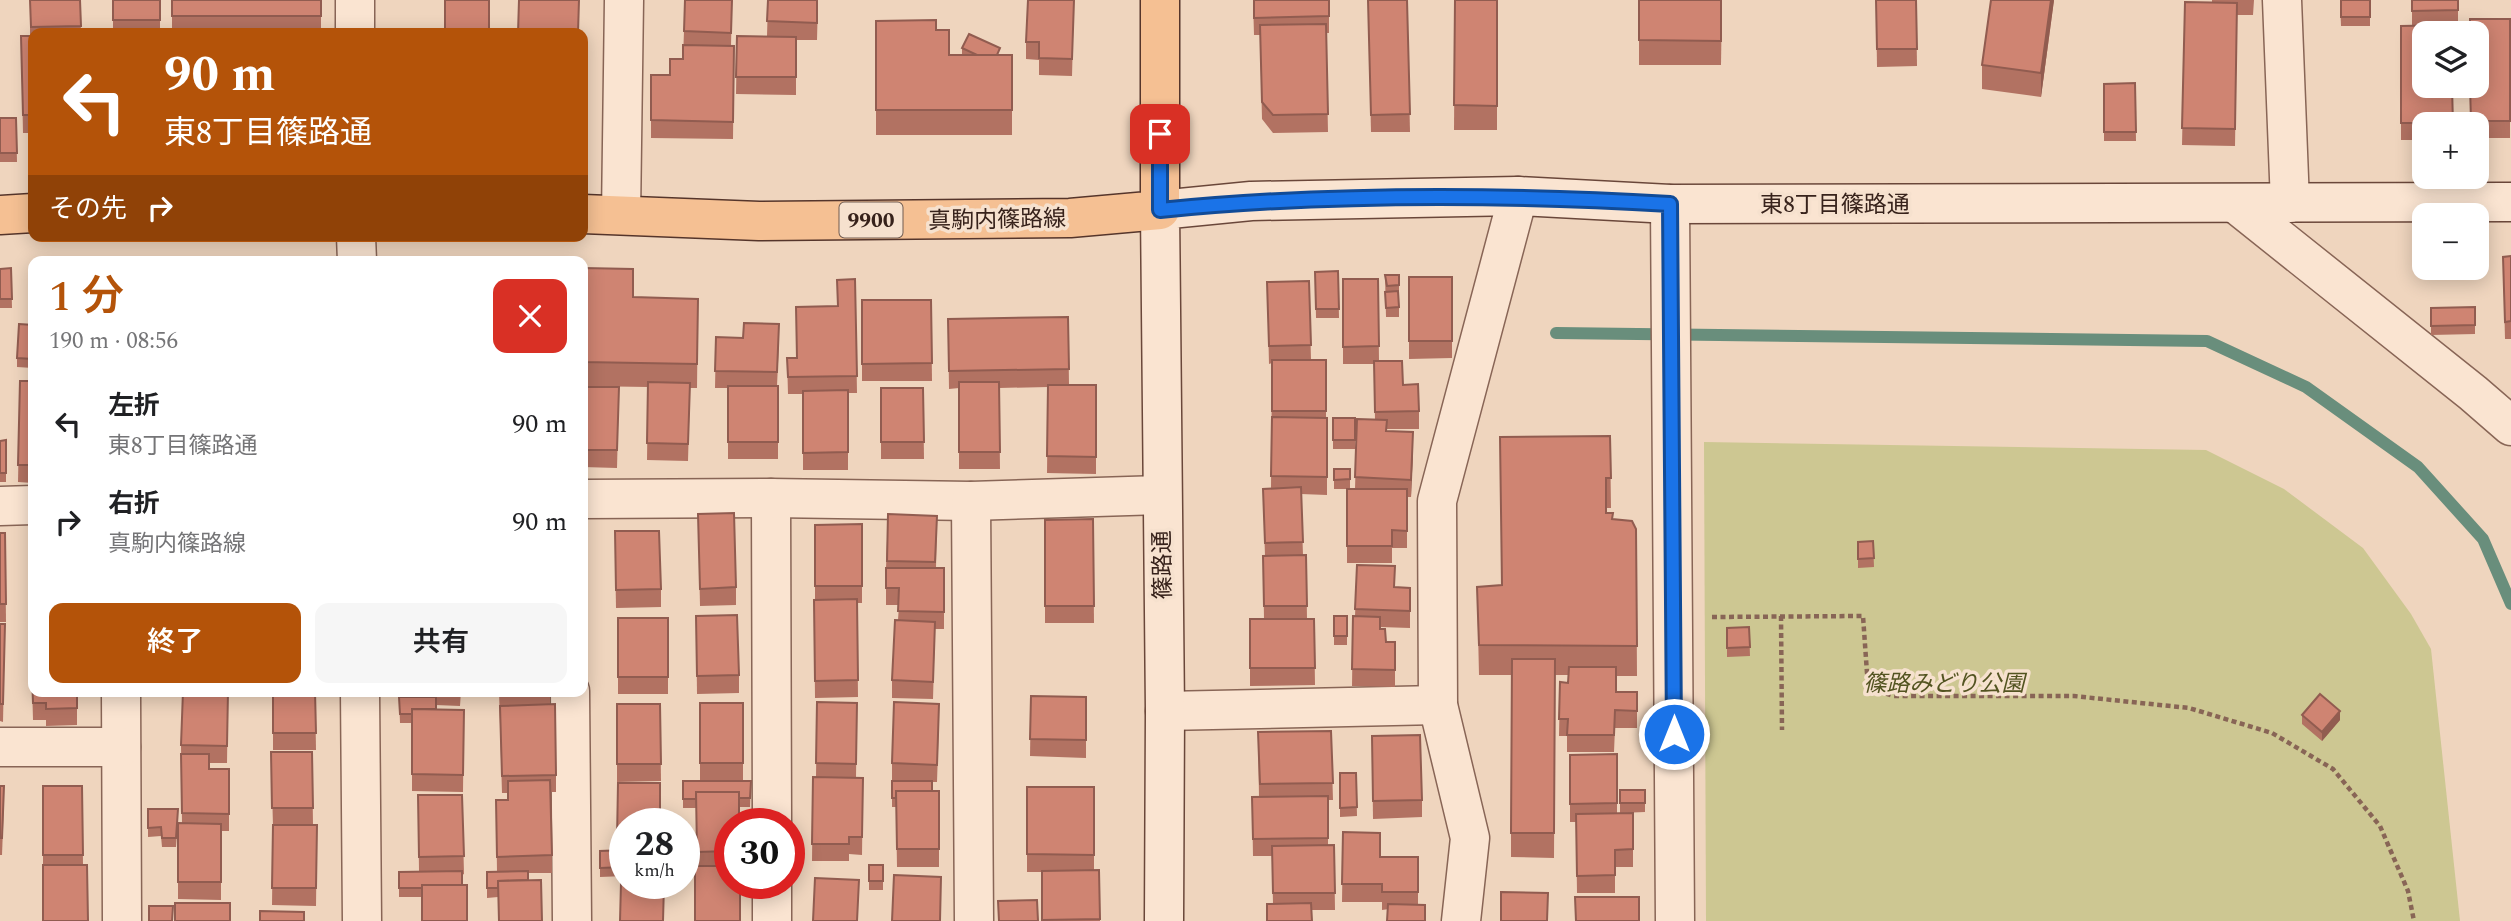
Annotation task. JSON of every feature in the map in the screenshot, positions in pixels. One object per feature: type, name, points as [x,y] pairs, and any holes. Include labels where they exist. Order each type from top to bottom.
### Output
[{"type":"main road","points":[[1160,0],[1160,210]]},
{"type":"main road","name":"真駒内篠路線","points":[[588,214],[759,221],[1070,218],[1160,210]]},
{"type":"main road","points":[[0,215],[28,213]]},
{"type":"street","points":[[355,0],[355,28]]},
{"type":"street","points":[[621,215],[624,0]]},
{"type":"street","points":[[2282,0],[2290,203]]},
{"type":"street","points":[[1461,921],[1470,838],[1438,705],[1437,501],[1518,196]]},
{"type":"street","name":"東8丁目篠路通","points":[[1160,210],[1251,201],[1518,196],[1670,204],[2511,202]]},
{"type":"street","points":[[1670,204],[1675,921]]},
{"type":"street","points":[[2236,204],[2511,426]]},
{"type":"street","name":"篠路通","points":[[1160,210],[1165,711],[1164,921]]},
{"type":"street","points":[[588,499],[971,501],[1161,495]]},
{"type":"street","points":[[771,498],[772,808]]},
{"type":"street","points":[[971,501],[974,921]]},
{"type":"street","points":[[0,506],[28,505]]},
{"type":"street","points":[[121,697],[122,921]]},
{"type":"street","points":[[360,697],[362,921]]},
{"type":"street","points":[[570,697],[572,921]]},
{"type":"street","points":[[1165,711],[1438,705]]},
{"type":"street","points":[[0,747],[121,747]]},
{"type":"street","points":[[772,899],[772,921]]},
{"type":"path","points":[[1781,616],[1782,730]]},
{"type":"path","points":[[1711,617],[1863,616],[1867,674],[1877,691],[1893,696],[2074,696],[2189,708],[2272,733],[2333,769],[2380,826],[2408,891],[2414,921]]},
{"type":"green space","name":"篠路みどり公園","points":[[1704,442],[2206,450],[2284,489],[2363,548],[2411,614],[2431,649],[2460,921],[1706,921]]},
{"type":"building","points":[[30,0],[80,0],[81,26],[31,27]]},
{"type":"building","points":[[113,0],[160,0],[160,20],[113,20]]},
{"type":"building","points":[[172,0],[321,0],[321,16],[172,16]]},
{"type":"building","points":[[445,0],[489,0],[489,28],[445,28]]},
{"type":"building","points":[[519,0],[579,0],[578,28],[518,28]]},
{"type":"building","points":[[685,0],[732,0],[731,33],[684,31]]},
{"type":"building","points":[[768,0],[817,0],[817,23],[767,21]]},
{"type":"building","points":[[1028,0],[1074,0],[1072,59],[1039,58],[1039,42],[1026,42]]},
{"type":"building","points":[[1254,0],[1329,0],[1329,16],[1254,18]]},
{"type":"building","points":[[1368,0],[1407,0],[1410,114],[1371,115]]},
{"type":"building","points":[[1455,0],[1497,0],[1497,106],[1454,105]]},
{"type":"building","points":[[1639,0],[1721,0],[1721,41],[1639,40]]},
{"type":"building","points":[[1876,0],[1916,0],[1917,49],[1877,49]]},
{"type":"building","points":[[1991,0],[2051,0],[2041,73],[1982,65]]},
{"type":"building","points":[[2341,0],[2370,0],[2370,17],[2341,17]]},
{"type":"building","points":[[2412,0],[2458,0],[2458,10],[2412,11]]},
{"type":"building","points":[[2185,2],[2237,3],[2235,129],[2182,128]]},
{"type":"building","points":[[2510,19],[2510,121],[2489,121],[2489,112],[2471,112],[2470,98],[2489,98],[2489,21],[2470,21]]},
{"type":"building","points":[[936,20],[936,30],[949,30],[949,55],[1012,55],[1012,110],[876,110],[876,21]]},
{"type":"building","points":[[1326,24],[1328,114],[1273,115],[1262,102],[1260,25]]},
{"type":"building","points":[[2401,26],[2412,26],[2412,98],[2452,98],[2453,112],[2412,112],[2412,123],[2401,123]]},
{"type":"building","points":[[969,34],[1000,48],[997,55],[977,55],[962,48]]},
{"type":"building","points":[[21,36],[28,36],[28,115],[23,115]]},
{"type":"building","points":[[737,36],[796,37],[796,77],[736,77]]},
{"type":"building","points":[[683,45],[734,46],[733,122],[651,120],[651,75],[670,75],[670,59],[683,59]]},
{"type":"building","points":[[2135,83],[2136,132],[2104,132],[2104,84]]},
{"type":"building","points":[[0,118],[16,118],[17,153],[0,153]]},
{"type":"building","points":[[2511,256],[2511,321],[2505,322],[2503,257]]},
{"type":"building","points":[[11,268],[12,299],[0,299],[0,269]]},
{"type":"building","points":[[588,268],[633,269],[633,297],[698,299],[697,364],[588,362]]},
{"type":"building","points":[[1338,271],[1339,309],[1316,309],[1315,272]]},
{"type":"building","points":[[1385,275],[1399,275],[1399,285],[1387,286]]},
{"type":"building","points":[[1409,277],[1452,277],[1452,341],[1409,341]]},
{"type":"building","points":[[855,279],[857,376],[788,377],[787,358],[797,358],[796,307],[838,306],[837,280]]},
{"type":"building","points":[[1343,279],[1378,279],[1379,346],[1343,347]]},
{"type":"building","points":[[1309,281],[1311,345],[1269,346],[1267,282]]},
{"type":"building","points":[[1398,291],[1399,307],[1386,308],[1385,292]]},
{"type":"building","points":[[862,300],[931,300],[932,363],[862,364]]},
{"type":"building","points":[[2475,307],[2475,325],[2431,326],[2431,308]]},
{"type":"building","points":[[1068,317],[1069,369],[949,371],[948,319]]},
{"type":"building","points":[[744,323],[779,324],[777,372],[715,371],[716,337],[743,338]]},
{"type":"building","points":[[19,324],[28,325],[28,359],[17,358]]},
{"type":"building","points":[[1272,360],[1326,360],[1326,411],[1272,411]]},
{"type":"building","points":[[1374,361],[1402,361],[1403,385],[1418,384],[1419,411],[1375,412]]},
{"type":"building","points":[[20,381],[28,381],[28,465],[18,465]]},
{"type":"building","points":[[648,382],[690,383],[688,444],[647,443]]},
{"type":"building","points":[[959,382],[999,382],[1000,452],[959,452]]},
{"type":"building","points":[[1048,385],[1096,385],[1096,457],[1047,456]]},
{"type":"building","points":[[728,386],[778,386],[778,442],[728,442]]},
{"type":"building","points":[[588,387],[619,387],[617,450],[588,450]]},
{"type":"building","points":[[881,388],[923,388],[924,442],[881,442]]},
{"type":"building","points":[[848,390],[848,452],[803,453],[803,391]]},
{"type":"building","points":[[1272,417],[1327,418],[1327,477],[1271,476]]},
{"type":"building","points":[[1333,418],[1355,418],[1355,440],[1333,440]]},
{"type":"building","points":[[1357,419],[1387,420],[1386,431],[1413,432],[1411,480],[1355,477]]},
{"type":"building","points":[[1610,436],[1611,478],[1606,478],[1606,513],[1613,513],[1612,519],[1632,521],[1636,529],[1637,646],[1479,645],[1477,587],[1502,585],[1500,437]]},
{"type":"building","points":[[6,440],[6,473],[0,473],[0,441]]},
{"type":"building","points":[[1334,469],[1350,469],[1350,479],[1334,480]]},
{"type":"building","points":[[1301,487],[1303,542],[1265,543],[1263,489]]},
{"type":"building","points":[[1347,489],[1407,489],[1407,531],[1392,530],[1392,546],[1347,546]]},
{"type":"building","points":[[734,513],[736,587],[700,589],[698,514]]},
{"type":"building","points":[[888,514],[937,516],[935,562],[887,561]]},
{"type":"building","points":[[1093,519],[1094,606],[1045,606],[1045,520]]},
{"type":"building","points":[[862,524],[862,586],[815,586],[815,525]]},
{"type":"building","points":[[615,531],[659,531],[661,589],[616,590]]},
{"type":"building","points":[[0,533],[5,533],[6,604],[0,604]]},
{"type":"building","points":[[1873,541],[1874,558],[1858,559],[1858,542]]},
{"type":"building","points":[[1306,555],[1307,606],[1264,606],[1263,556]]},
{"type":"building","points":[[1357,565],[1395,566],[1394,587],[1410,588],[1410,611],[1355,609]]},
{"type":"building","points":[[886,568],[944,568],[944,612],[898,611],[899,588],[886,588]]},
{"type":"building","points":[[857,599],[858,680],[815,681],[814,600]]},
{"type":"building","points":[[737,615],[739,675],[697,676],[696,616]]},
{"type":"building","points":[[1334,616],[1347,616],[1347,636],[1334,636]]},
{"type":"building","points":[[1353,616],[1380,617],[1380,629],[1385,629],[1386,642],[1395,642],[1395,670],[1352,669]]},
{"type":"building","points":[[618,618],[668,618],[668,677],[618,677]]},
{"type":"building","points":[[1250,619],[1314,619],[1315,668],[1250,668]]},
{"type":"building","points":[[895,620],[935,622],[933,682],[892,680]]},
{"type":"building","points":[[0,624],[5,624],[3,704],[0,704]]},
{"type":"building","points":[[1749,627],[1750,647],[1727,648],[1727,628]]},
{"type":"building","points":[[1512,659],[1555,659],[1554,833],[1511,833]]},
{"type":"building","points":[[1569,667],[1616,667],[1616,692],[1637,692],[1637,711],[1615,710],[1614,735],[1567,735],[1568,719],[1559,719],[1560,682],[1568,683]]},
{"type":"building","points":[[2320,694],[2340,711],[2322,732],[2302,715]]},
{"type":"building","points":[[1031,696],[1086,697],[1086,740],[1030,739]]},
{"type":"building","points":[[33,697],[77,697],[77,708],[46,709],[46,703],[33,703]]},
{"type":"building","points":[[183,697],[228,697],[227,746],[181,745]]},
{"type":"building","points":[[273,697],[315,697],[316,733],[273,733]]},
{"type":"building","points":[[399,697],[436,697],[436,709],[412,709],[412,714],[400,714]]},
{"type":"building","points":[[817,702],[857,703],[856,764],[816,763]]},
{"type":"building","points":[[894,702],[939,704],[937,765],[892,763]]},
{"type":"building","points":[[700,703],[743,703],[743,763],[700,763]]},
{"type":"building","points":[[555,704],[556,775],[502,776],[500,706]]},
{"type":"building","points":[[617,704],[660,704],[661,764],[617,764]]},
{"type":"building","points":[[412,709],[464,710],[463,775],[412,774]]},
{"type":"building","points":[[1331,731],[1333,783],[1260,784],[1258,732]]},
{"type":"building","points":[[1420,735],[1422,800],[1373,801],[1372,736]]},
{"type":"building","points":[[271,752],[312,752],[313,808],[272,808]]},
{"type":"building","points":[[181,754],[209,754],[209,769],[229,769],[229,814],[182,813]]},
{"type":"building","points":[[1617,754],[1617,803],[1570,804],[1570,755]]},
{"type":"building","points":[[1340,773],[1356,773],[1357,807],[1340,808]]},
{"type":"building","points":[[813,777],[863,778],[862,837],[849,837],[849,844],[812,844]]},
{"type":"building","points":[[550,780],[552,855],[497,857],[496,800],[508,800],[508,781]]},
{"type":"building","points":[[683,781],[751,781],[750,798],[739,798],[739,792],[696,792],[696,799],[683,799]]},
{"type":"building","points":[[892,781],[932,781],[932,791],[896,791],[896,798],[892,798]]},
{"type":"building","points":[[618,783],[660,783],[660,808],[618,808]]},
{"type":"building","points":[[0,786],[4,786],[2,838],[0,838]]},
{"type":"building","points":[[43,786],[82,786],[83,855],[43,855]]},
{"type":"building","points":[[1027,787],[1094,787],[1094,855],[1027,854]]},
{"type":"building","points":[[1620,790],[1645,790],[1645,803],[1620,803]]},
{"type":"building","points":[[896,791],[939,791],[939,849],[897,849]]},
{"type":"building","points":[[696,792],[739,792],[739,808],[714,808],[714,851],[700,852],[700,808],[696,808]]},
{"type":"building","points":[[418,795],[462,795],[464,856],[419,857]]},
{"type":"building","points":[[1328,796],[1328,838],[1253,839],[1252,797]]},
{"type":"building","points":[[148,809],[178,809],[176,838],[162,838],[161,827],[148,828]]},
{"type":"building","points":[[1633,813],[1633,849],[1615,850],[1615,875],[1577,876],[1576,814]]},
{"type":"building","points":[[178,823],[221,824],[221,882],[178,882]]},
{"type":"building","points":[[273,825],[317,825],[316,888],[272,888]]},
{"type":"building","points":[[1343,832],[1380,833],[1380,857],[1418,857],[1418,892],[1382,892],[1382,884],[1342,884]]},
{"type":"building","points":[[1334,845],[1335,893],[1273,893],[1272,846]]},
{"type":"building","points":[[600,851],[609,851],[609,868],[600,868]]},
{"type":"building","points":[[43,865],[87,865],[88,921],[43,921]]},
{"type":"building","points":[[869,865],[883,865],[883,881],[869,881]]},
{"type":"building","points":[[700,866],[714,866],[714,899],[740,899],[740,921],[695,921],[695,899],[700,899]]},
{"type":"building","points":[[1099,870],[1100,919],[1042,920],[1042,871]]},
{"type":"building","points":[[462,871],[462,885],[399,888],[399,872]]},
{"type":"building","points":[[528,871],[528,880],[498,881],[498,888],[487,888],[487,872]]},
{"type":"building","points":[[894,875],[941,877],[940,921],[892,921]]},
{"type":"building","points":[[815,878],[859,880],[857,921],[813,921]]},
{"type":"building","points":[[541,880],[542,921],[499,921],[498,881]]},
{"type":"building","points":[[422,885],[467,885],[467,921],[422,921]]},
{"type":"building","points":[[1501,892],[1548,893],[1547,921],[1501,921]]},
{"type":"building","points":[[1575,897],[1639,897],[1639,921],[1576,921]]},
{"type":"building","points":[[621,899],[664,899],[663,921],[620,921]]},
{"type":"building","points":[[1037,900],[1038,921],[999,921],[998,901]]},
{"type":"building","points":[[175,903],[230,903],[230,921],[175,921]]},
{"type":"building","points":[[1311,903],[1312,921],[1267,921],[1267,904]]},
{"type":"building","points":[[1388,904],[1425,905],[1425,921],[1387,921]]},
{"type":"building","points":[[149,906],[173,906],[172,921],[149,921]]},
{"type":"building","points":[[260,911],[304,912],[304,921],[260,921]]},
{"type":"waterway","points":[[1556,333],[2207,341],[2306,387],[2418,467],[2483,539],[2511,604]]},
{"type":"route","points":[[1160,134],[1160,210],[1251,201],[1518,196],[1670,204],[1674,734]]}]
